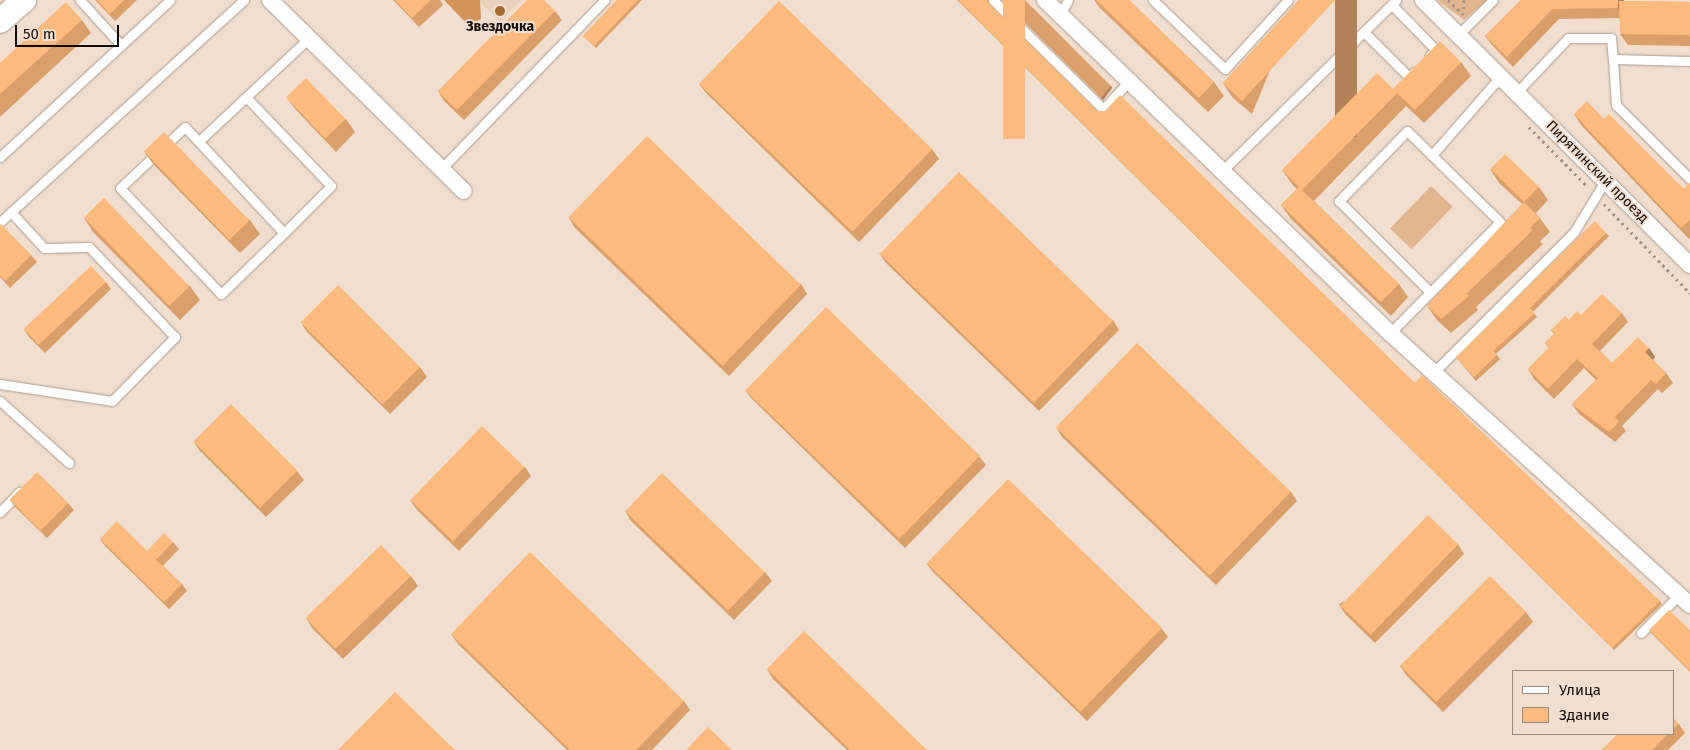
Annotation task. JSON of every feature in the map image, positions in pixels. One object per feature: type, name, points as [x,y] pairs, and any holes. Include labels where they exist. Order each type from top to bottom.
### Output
[{"type":"street","points":[[0,21],[24,0]]},
{"type":"street","points":[[270,0],[464,191]]},
{"type":"street","points":[[1046,0],[1064,7],[1130,81],[1390,333],[1435,371],[1685,600]]},
{"type":"street","name":"Пирятинский проезд","points":[[1423,0],[1689,262]]},
{"type":"lane","points":[[80,0],[121,45]]},
{"type":"lane","points":[[0,157],[170,0]]},
{"type":"lane","points":[[0,222],[244,0]]},
{"type":"lane","points":[[441,169],[605,0]]},
{"type":"lane","points":[[993,0],[1103,109],[1130,81]]},
{"type":"lane","points":[[1153,0],[1224,69],[1288,0]]},
{"type":"lane","points":[[1458,36],[1493,0]]},
{"type":"lane","points":[[1222,171],[1394,3],[1436,50],[1409,77],[1365,33]]},
{"type":"lane","points":[[199,141],[309,38]]},
{"type":"lane","points":[[1517,92],[1568,38],[1611,38],[1616,105],[1690,179]]},
{"type":"lane","points":[[1613,59],[1690,61]]},
{"type":"lane","points":[[1432,155],[1494,84],[1504,79]]},
{"type":"lane","points":[[246,97],[331,186],[284,233],[221,294],[120,188],[185,127],[284,233]]},
{"type":"lane","points":[[1390,333],[1500,222],[1407,131],[1339,201],[1430,292]]},
{"type":"lane","points":[[1435,371],[1574,232],[1605,181]]},
{"type":"lane","points":[[0,384],[112,401],[175,337],[89,247],[44,248],[11,212]]},
{"type":"lane","points":[[0,401],[69,463]]},
{"type":"lane","points":[[0,512],[29,480]]},
{"type":"lane","points":[[1641,633],[1685,600]]},
{"type":"path","points":[[1464,0],[1464,15]]},
{"type":"shaded area","points":[[444,0],[480,0],[481,19],[469,26]]},
{"type":"shaded area","name":"Звездочка","points":[[478,0],[521,0],[500,22]]},
{"type":"shaded area","points":[[1437,0],[1487,0],[1464,20]]},
{"type":"shaded area","points":[[1431,186],[1453,207],[1412,249],[1390,228]]},
{"type":"building","points":[[97,0],[124,0],[110,14]]},
{"type":"building","points":[[395,0],[431,0],[412,18]]},
{"type":"building","points":[[527,0],[544,0],[555,11],[457,110],[438,91]]},
{"type":"building","points":[[617,0],[638,0],[594,46],[583,36]]},
{"type":"building","points":[[958,0],[987,0],[1097,111],[1105,111],[1120,95],[1415,383],[1422,375],[1660,601],[1612,648]]},
{"type":"building","points":[[1003,0],[1025,0],[1025,139],[1003,139]]},
{"type":"building","points":[[1096,0],[1129,0],[1214,82],[1199,98]]},
{"type":"building","points":[[1299,0],[1335,0],[1242,101],[1223,83]]},
{"type":"building","points":[[1521,0],[1618,0],[1618,8],[1552,9],[1507,57],[1485,36]]},
{"type":"building","points":[[779,1],[932,149],[852,232],[699,84]]},
{"type":"building","points":[[1619,1],[1690,2],[1690,37],[1688,35],[1620,34]]},
{"type":"building","points":[[66,2],[82,20],[0,94],[0,63]]},
{"type":"building","points":[[1440,41],[1461,62],[1415,110],[1397,93],[1302,190],[1399,284],[1381,302],[1281,205],[1299,187],[1282,170],[1377,73],[1393,89]]},
{"type":"building","points":[[306,78],[346,119],[325,138],[286,97]]},
{"type":"building","points":[[1587,101],[1604,119],[1609,114],[1684,189],[1690,183],[1690,220],[1681,228],[1574,114]]},
{"type":"building","points":[[164,132],[249,220],[229,240],[144,151]]},
{"type":"building","points":[[647,136],[801,285],[722,366],[569,217]]},
{"type":"building","points":[[1505,154],[1539,187],[1524,202],[1490,169]]},
{"type":"building","points":[[959,172],[1113,321],[1034,403],[880,254]]},
{"type":"building","points":[[104,198],[189,286],[169,306],[84,217]]},
{"type":"building","points":[[1524,202],[1540,218],[1530,228],[1533,230],[1466,294],[1469,296],[1441,319],[1427,306]]},
{"type":"building","points":[[1595,221],[1606,233],[1530,308],[1535,313],[1493,351],[1497,355],[1474,377],[1456,357]]},
{"type":"building","points":[[1,224],[31,255],[5,281],[0,275]]},
{"type":"building","points":[[91,266],[106,282],[39,345],[24,329]]},
{"type":"building","points":[[338,285],[420,367],[383,405],[301,322]]},
{"type":"building","points":[[1602,294],[1622,313],[1592,344],[1612,363],[1638,337],[1649,348],[1645,352],[1666,373],[1656,384],[1651,380],[1615,417],[1619,422],[1609,432],[1572,404],[1598,378],[1577,359],[1548,389],[1528,369],[1549,347],[1545,343],[1555,333],[1551,330],[1565,316],[1569,320],[1577,311],[1581,315]]},
{"type":"building","points":[[826,307],[980,456],[899,539],[745,390]]},
{"type":"building","points":[[1137,343],[1291,492],[1210,576],[1056,427]]},
{"type":"building","points":[[231,404],[297,470],[260,508],[194,441]]},
{"type":"building","points":[[482,426],[524,467],[453,541],[410,500]]},
{"type":"building","points":[[37,472],[68,503],[41,531],[9,500]]},
{"type":"building","points":[[662,473],[765,572],[728,610],[625,511]]},
{"type":"building","points":[[1008,479],[1162,628],[1081,712],[927,563]]},
{"type":"building","points":[[1428,515],[1458,544],[1371,635],[1340,606]]},
{"type":"building","points":[[117,521],[147,551],[164,533],[173,542],[156,560],[182,584],[164,602],[100,539]]},
{"type":"building","points":[[381,545],[411,576],[335,649],[305,618]]},
{"type":"building","points":[[530,552],[684,701],[636,750],[570,750],[451,634]]},
{"type":"building","points":[[1490,576],[1526,612],[1436,702],[1400,666]]},
{"type":"building","points":[[1669,610],[1690,630],[1690,671],[1649,630]]},
{"type":"building","points":[[804,631],[927,750],[850,750],[767,669]]},
{"type":"building","points":[[395,692],[455,750],[338,750]]},
{"type":"building","points":[[708,727],[732,750],[686,750]]},
{"type":"building","points":[[1617,735],[1667,735],[1652,750],[1602,750]]},
{"type":"place","name":"Звездочка","points":[[500,11]]}]
